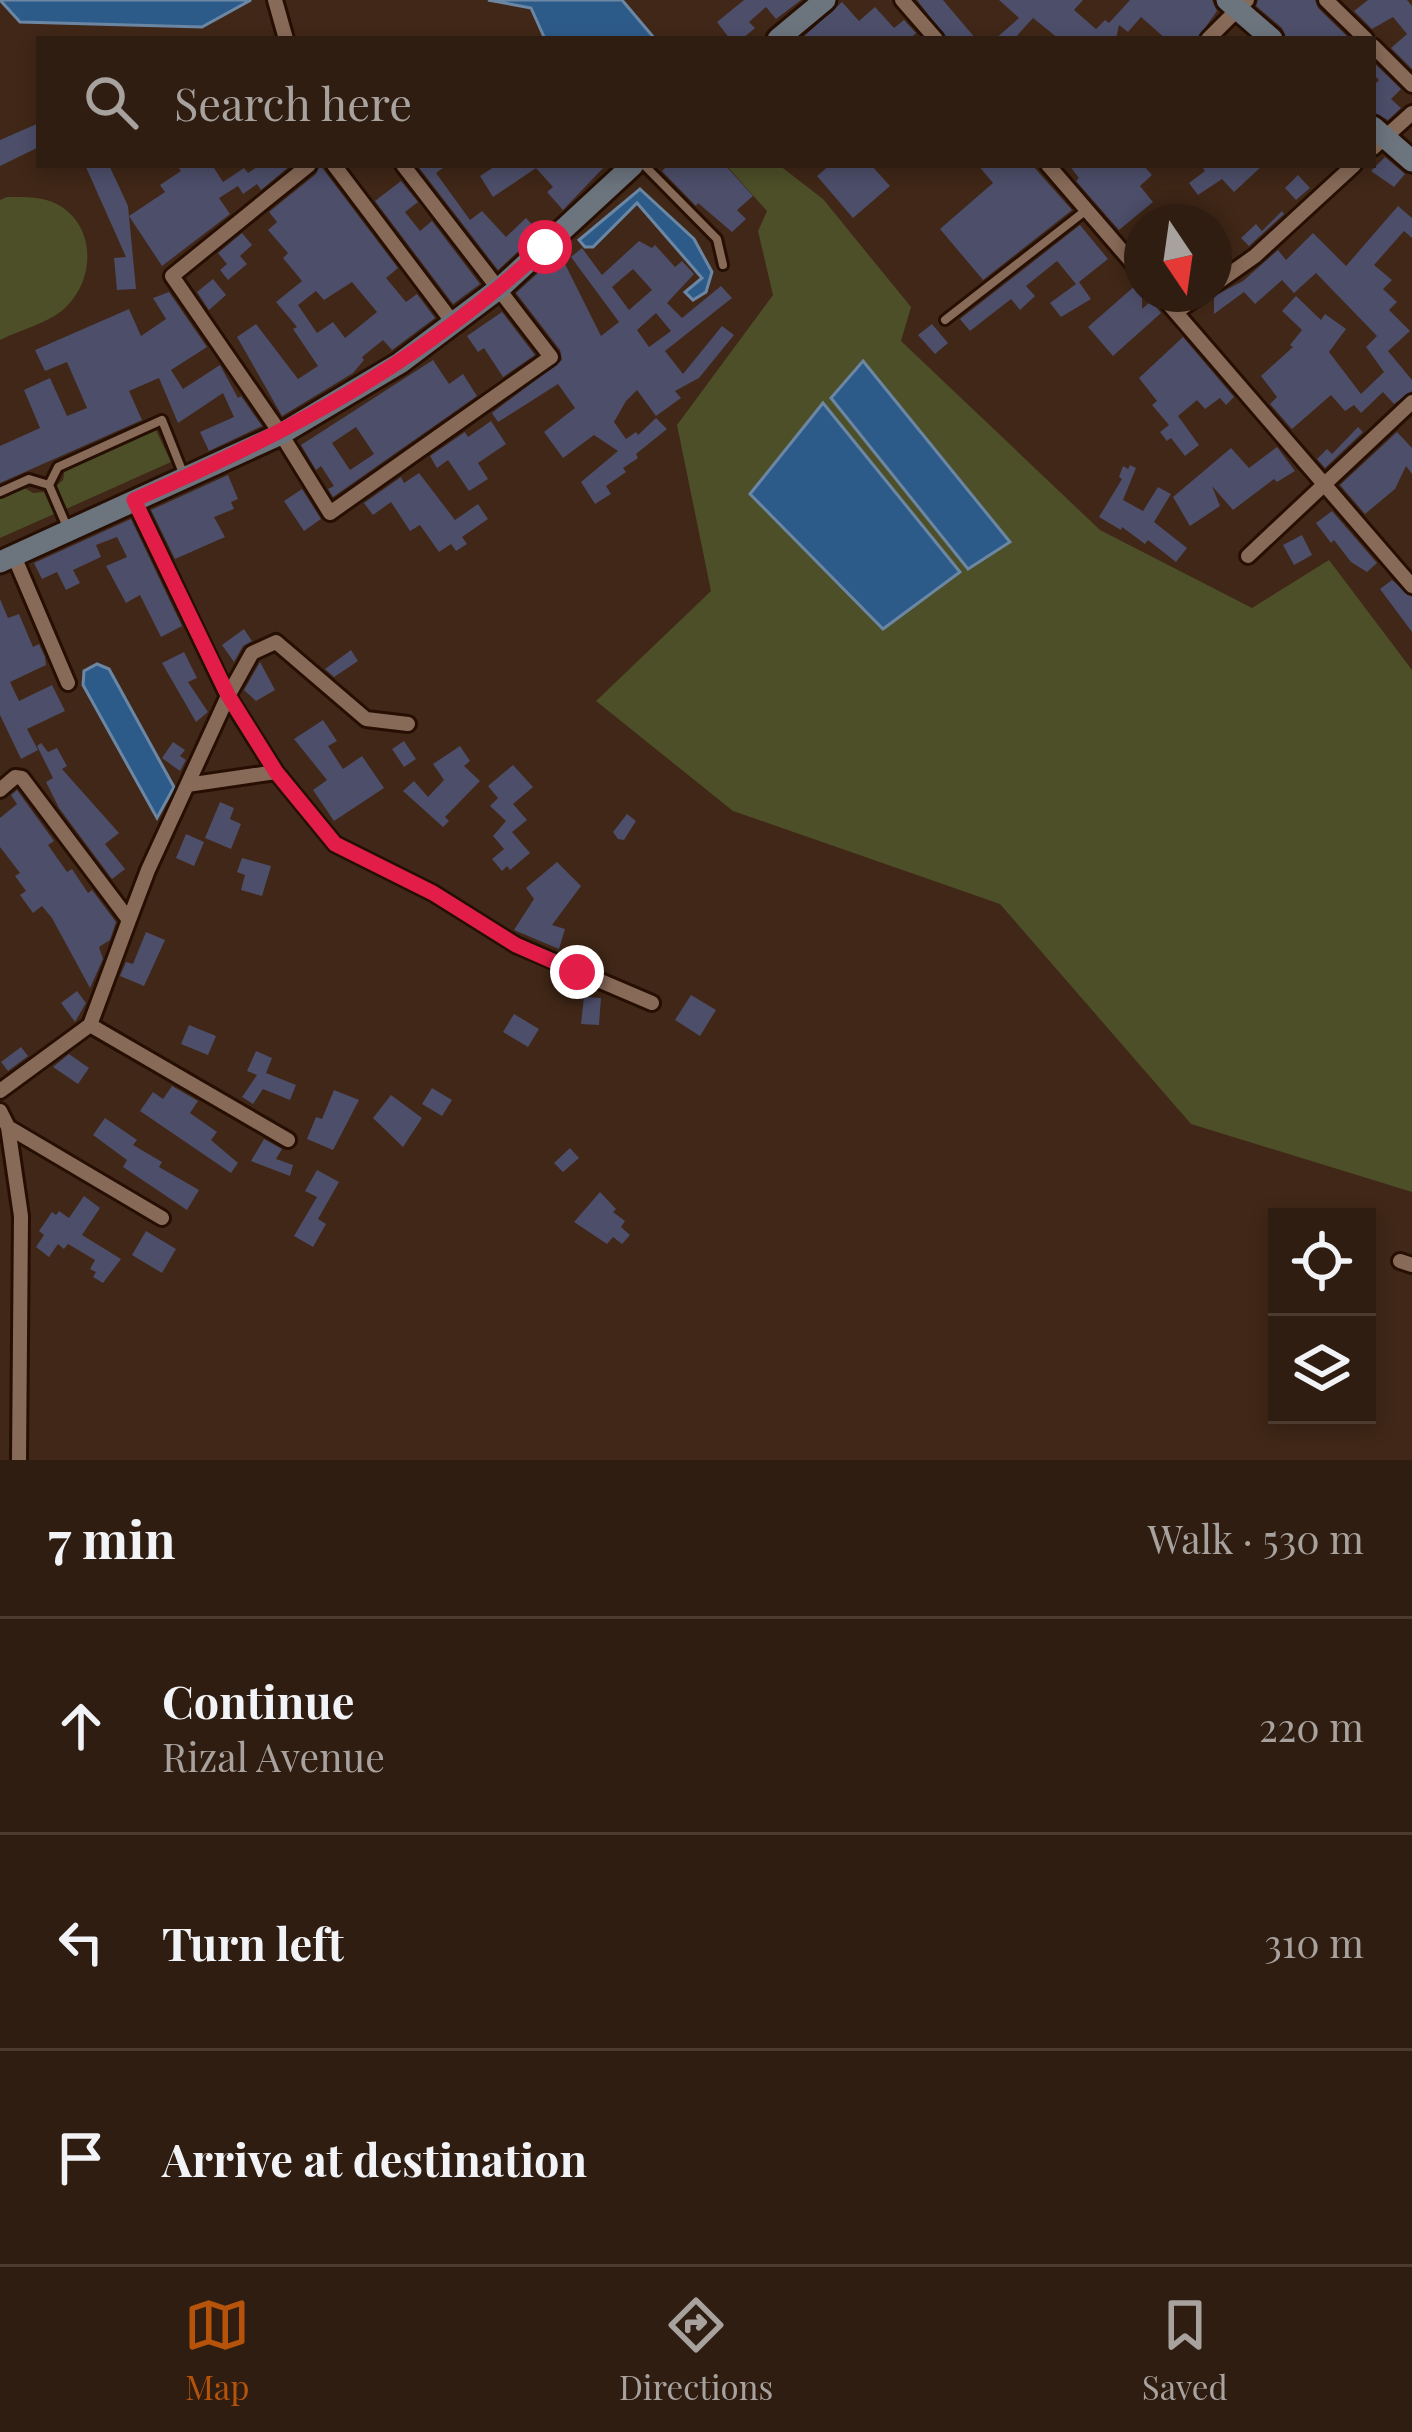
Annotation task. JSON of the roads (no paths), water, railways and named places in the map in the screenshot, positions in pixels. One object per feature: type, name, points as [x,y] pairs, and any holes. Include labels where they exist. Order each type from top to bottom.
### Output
[{"type":"main road","points":[[782,36],[826,0]]},
{"type":"main road","points":[[1237,3],[1268,36]]},
{"type":"main road","points":[[1377,137],[1412,161]]},
{"type":"main road","points":[[7,559],[281,434],[400,363],[501,287],[630,168]]},
{"type":"street","points":[[275,0],[285,36]]},
{"type":"street","points":[[902,0],[933,36]]},
{"type":"street","points":[[1326,0],[1363,36]]},
{"type":"street","points":[[1210,36],[1237,3]]},
{"type":"street","points":[[1376,49],[1412,85]]},
{"type":"street","points":[[1377,137],[1412,113]]},
{"type":"street","points":[[305,168],[172,276],[330,513],[551,356],[405,168]]},
{"type":"street","points":[[336,168],[454,324]]},
{"type":"street","points":[[1232,272],[1351,168]]},
{"type":"street","points":[[1053,171],[1124,253]]},
{"type":"street","points":[[1176,312],[1412,586]]},
{"type":"street","points":[[1247,556],[1412,402]]},
{"type":"street","points":[[134,500],[228,695],[276,772],[335,844],[433,893],[516,945],[652,1003]]},
{"type":"street","points":[[7,559],[68,683]]},
{"type":"street","points":[[0,1090],[90,1025],[187,785],[252,652],[276,642],[366,719],[409,724]]},
{"type":"street","points":[[187,785],[276,772]]},
{"type":"street","points":[[0,790],[15,777],[22,778],[129,920]]},
{"type":"street","points":[[90,1025],[288,1140]]},
{"type":"street","points":[[0,1112],[8,1127],[21,1216],[20,1460]]},
{"type":"street","points":[[8,1127],[162,1218]]},
{"type":"lane","points":[[647,168],[717,239],[723,265]]},
{"type":"lane","points":[[946,320],[1086,210]]},
{"type":"lane","points":[[68,531],[49,484],[58,467],[162,420],[185,478]]},
{"type":"lane","points":[[0,492],[29,479],[49,484]]},
{"type":"water","points":[[0,0],[251,0],[202,27],[20,22]]},
{"type":"water","points":[[488,0],[622,0],[652,36],[544,36],[531,8]]},
{"type":"water","points":[[640,189],[694,239],[712,272],[706,292],[693,300],[685,292],[702,278],[637,203],[593,247],[579,240]]},
{"type":"water","points":[[863,361],[1010,542],[968,569],[831,398]]},
{"type":"water","points":[[823,403],[960,572],[883,629],[750,494]]},
{"type":"water","points":[[97,664],[109,669],[174,787],[157,818],[83,685],[84,671]]}]
